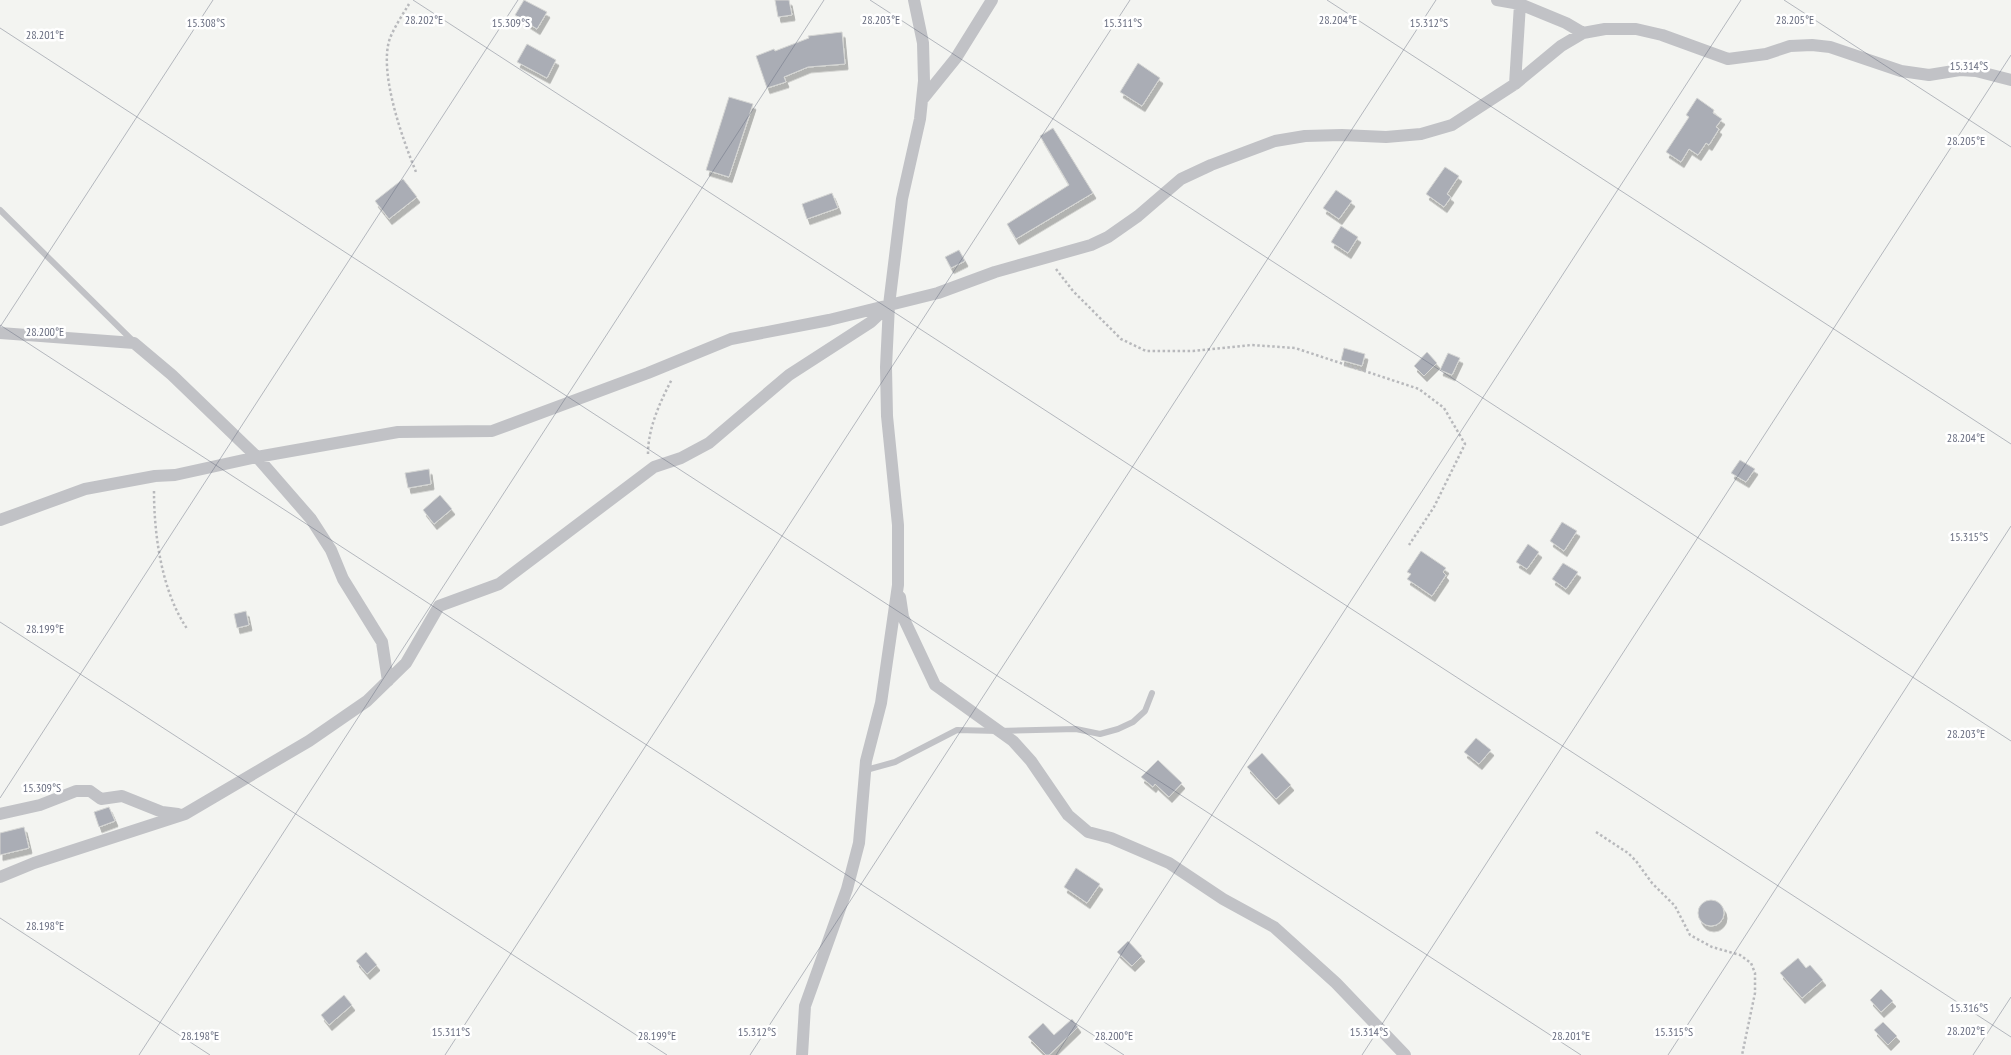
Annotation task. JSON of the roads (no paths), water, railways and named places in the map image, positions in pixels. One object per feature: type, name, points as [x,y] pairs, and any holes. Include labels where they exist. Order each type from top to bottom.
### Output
[{"type":"street","points":[[802,1055],[805,1006],[847,889],[859,843],[866,770],[880,703],[898,585],[898,525],[887,416],[889,305],[902,199],[920,119],[924,81],[923,43],[914,0]]},
{"type":"street","points":[[922,100],[956,58],[992,0]]},
{"type":"street","points":[[1497,0],[1519,2],[1566,23],[1583,33]]},
{"type":"street","points":[[1515,84],[1519,2]]},
{"type":"street","points":[[0,520],[85,489],[175,474],[257,457],[398,432],[492,432],[731,339],[829,320],[938,293],[1046,256],[1091,245],[1108,237],[1138,216],[1181,180],[1218,162],[1276,142],[1304,136],[1386,137],[1421,134],[1452,125],[1515,84],[1561,46],[1583,33],[1605,29],[1636,29],[1662,35],[1728,59],[1766,54],[1790,46],[1812,45],[1830,47],[1901,71],[1929,75],[1960,70],[1976,71],[2011,80]]},
{"type":"street","points":[[0,877],[34,863],[183,814],[309,741],[367,701],[406,663],[439,606],[499,584],[649,470],[681,458],[709,443],[789,375],[871,322],[889,305]]},
{"type":"street","points":[[0,333],[134,342],[172,375],[257,457],[311,519],[331,550],[343,579],[382,642],[388,681]]},
{"type":"street","points":[[898,585],[903,617],[935,685],[1013,741],[1031,761],[1068,815],[1088,832],[1111,838],[1169,863],[1223,899],[1274,927],[1336,983],[1405,1055]]},
{"type":"street","points":[[0,814],[40,805],[76,791],[90,792],[101,799],[122,796],[162,812],[183,814]]},
{"type":"lane","points":[[0,210],[134,342]]},
{"type":"lane","points":[[866,770],[895,762],[957,730],[998,732],[1076,728],[1100,734],[1133,722],[1145,711],[1152,693]]}]
